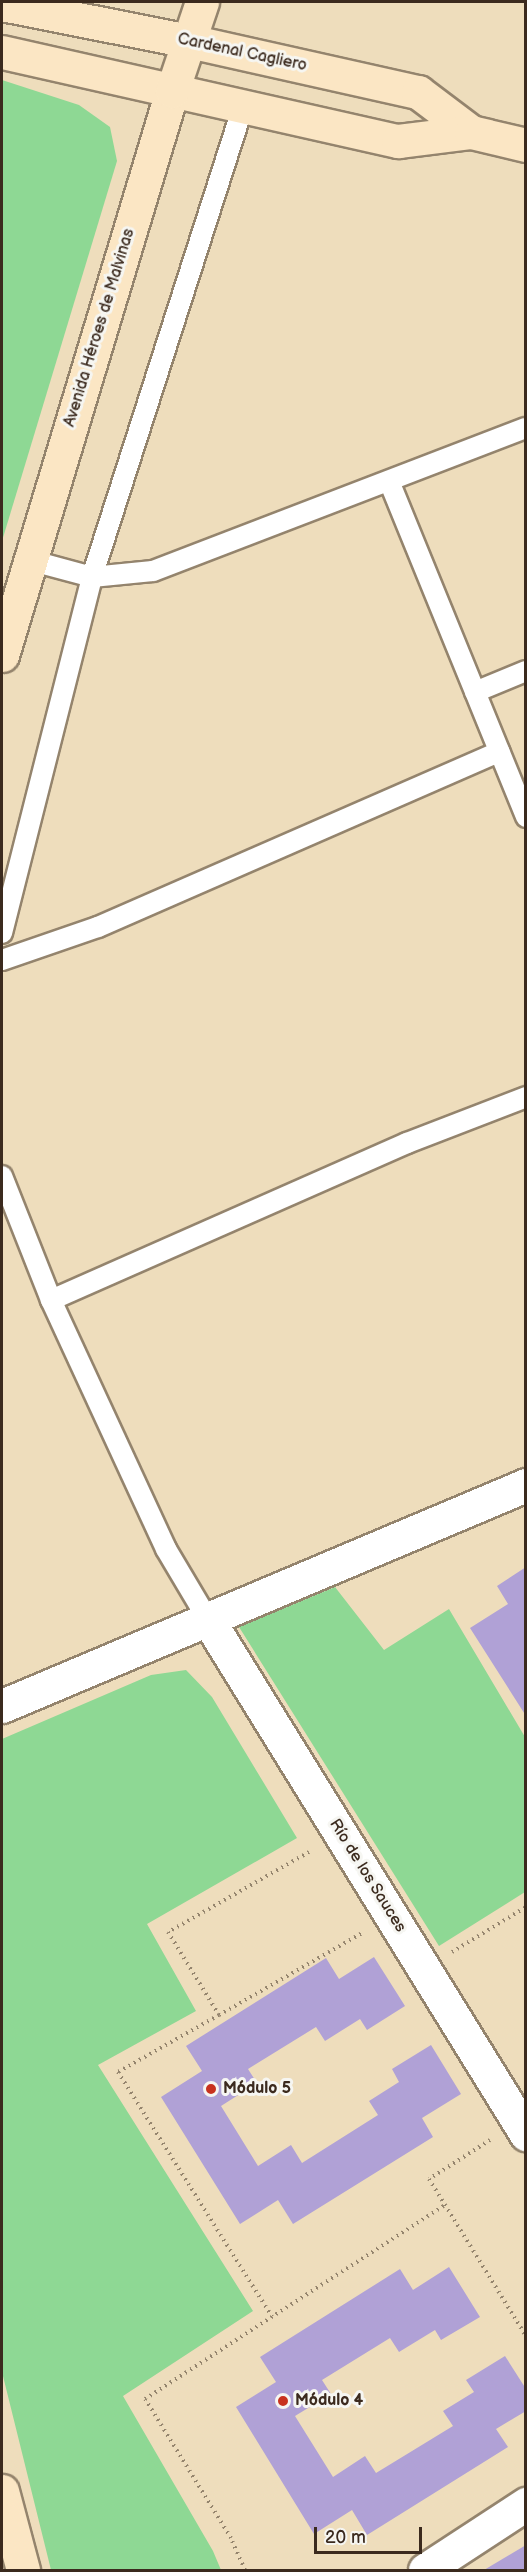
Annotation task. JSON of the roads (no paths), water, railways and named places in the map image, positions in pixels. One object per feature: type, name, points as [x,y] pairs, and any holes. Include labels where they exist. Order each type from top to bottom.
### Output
[{"type":"main road","name":"Avenida Héroes de Malvinas","points":[[2,655],[172,91],[202,2]]},
{"type":"main road","name":"Cardenal Cagliero","points":[[2,4],[189,41],[418,92],[471,132]]},
{"type":"main road","name":"Cardenal Cagliero","points":[[2,52],[398,141],[471,132],[525,145]]},
{"type":"main road","points":[[2,2491],[23,2571]]},
{"type":"street","points":[[2,1706],[525,1485]]},
{"type":"street","name":"Río de los Sauces","points":[[207,1618],[522,2128]]},
{"type":"street","points":[[425,2571],[525,2504]]},
{"type":"lane","points":[[2,933],[92,577],[243,106]]},
{"type":"lane","points":[[29,560],[92,577],[153,571],[525,428]]},
{"type":"lane","points":[[389,481],[525,817]]},
{"type":"lane","points":[[475,692],[525,671]]},
{"type":"lane","points":[[2,960],[98,927],[499,752]]},
{"type":"lane","points":[[51,1300],[407,1143],[525,1097]]},
{"type":"lane","points":[[2,1176],[51,1300],[166,1550],[207,1618]]},
{"type":"place","name":"Módulo 5","points":[[211,2089]]},
{"type":"place","name":"Módulo 4","points":[[283,2401]]}]
